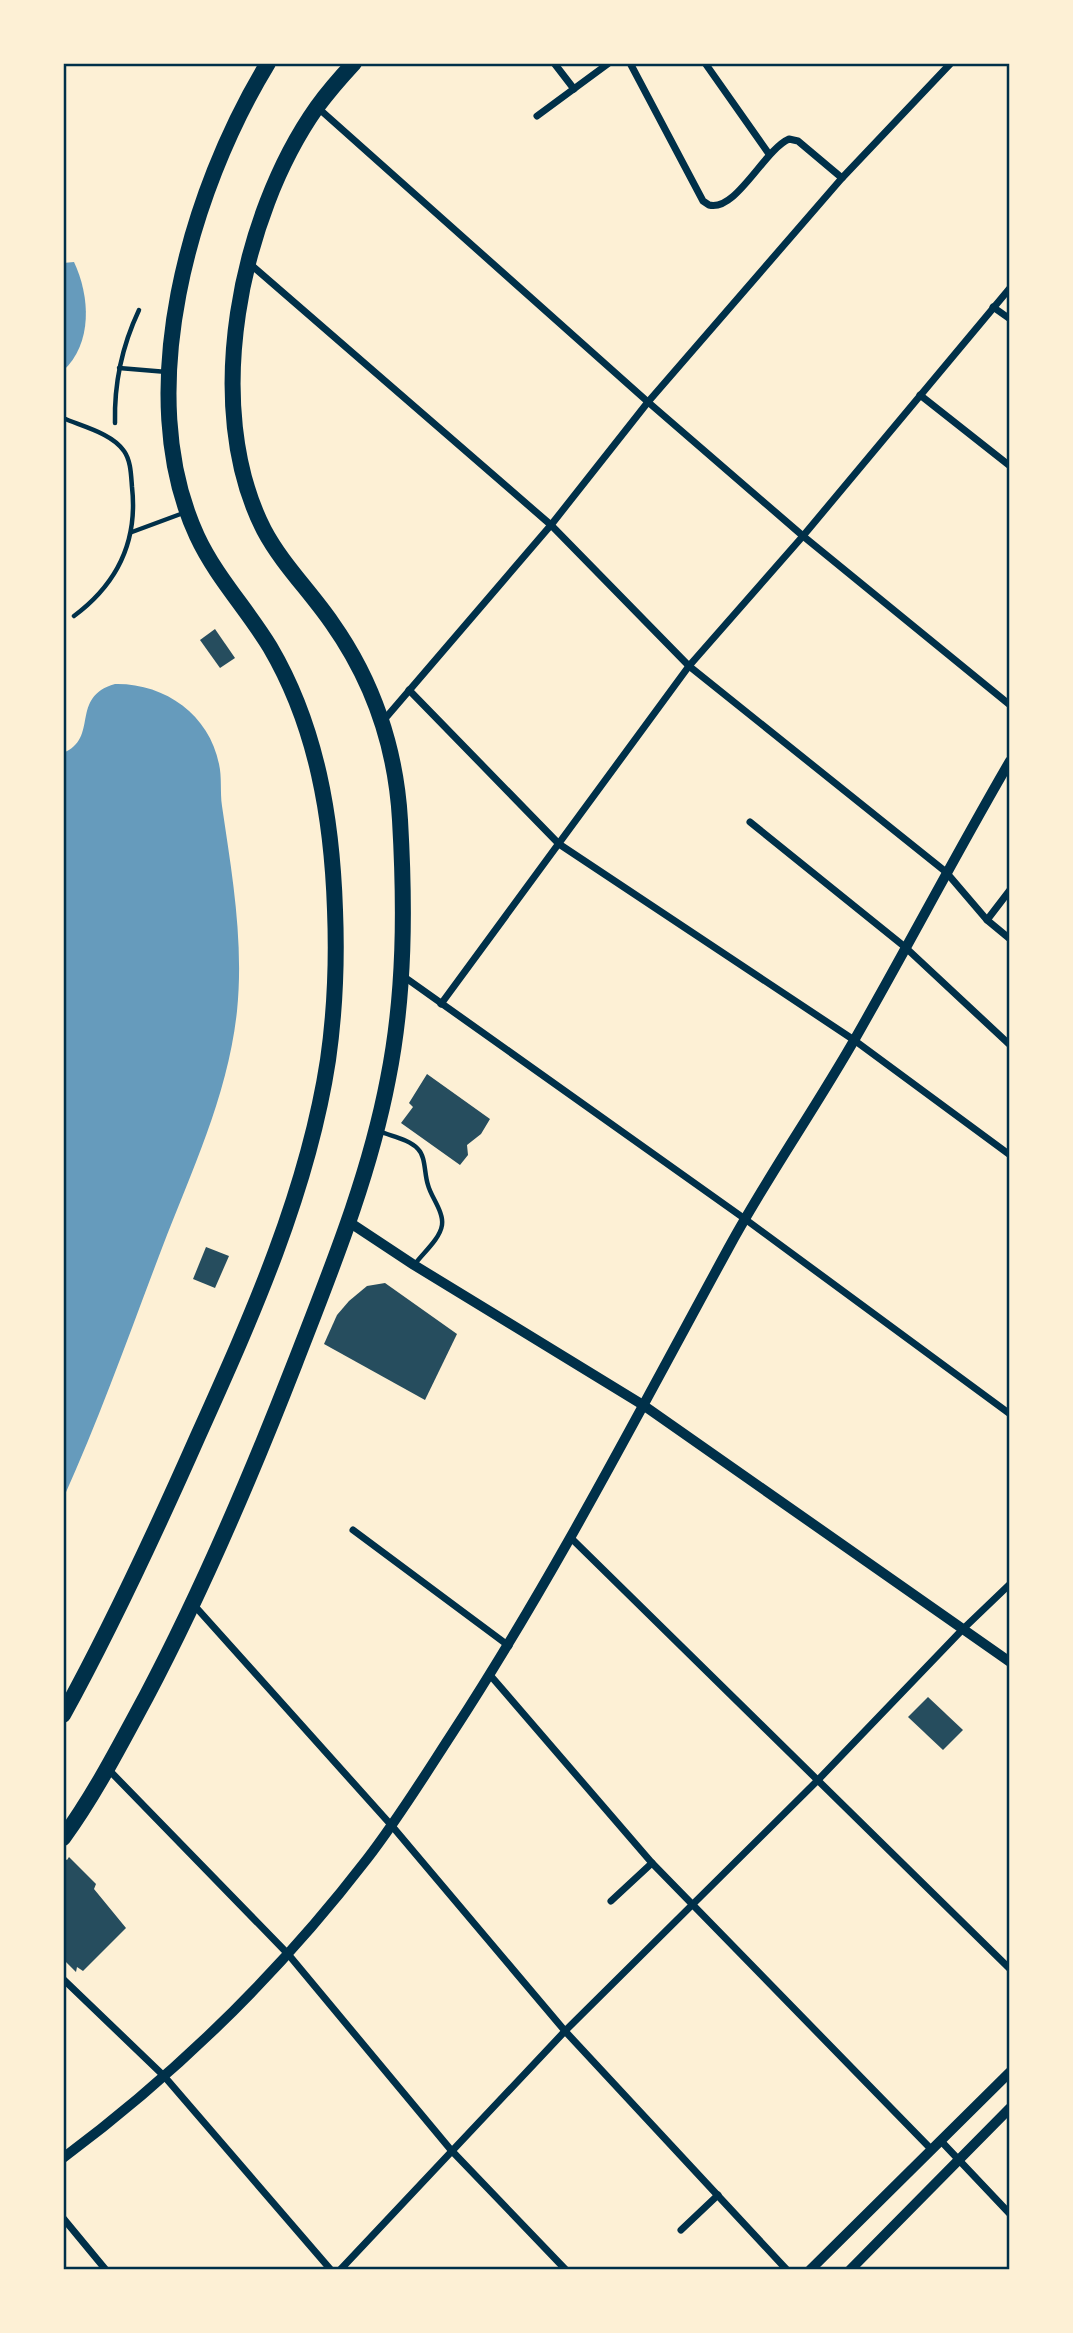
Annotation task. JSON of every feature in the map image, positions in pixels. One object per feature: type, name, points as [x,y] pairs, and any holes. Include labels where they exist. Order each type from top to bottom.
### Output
[{"type":"highway","points":[[63,1715],[140,1566],[258,1299],[305,1159],[325,1075],[332,1025],[335,907],[328,830],[317,760],[283,671],[262,635],[212,565],[187,512],[170,442],[169,372],[185,267],[205,192],[236,121],[268,63]]},
{"type":"highway","points":[[63,1838],[107,1768],[192,1604],[263,1444],[349,1222],[376,1130],[394,1047],[404,933],[400,817],[397,785],[382,721],[372,694],[346,643],[295,577],[264,529],[246,478],[236,428],[233,378],[237,322],[248,263],[274,188],[299,136],[317,107],[354,63]]},
{"type":"street","points":[[554,63],[574,89]]},
{"type":"street","points":[[537,116],[609,63]]},
{"type":"street","points":[[630,63],[704,201],[709,205],[721,205],[734,196],[769,154],[781,142],[789,139],[798,141],[842,178]]},
{"type":"street","points":[[705,63],[769,154]]},
{"type":"street","points":[[382,721],[551,525],[648,402],[842,178],[951,63]]},
{"type":"street","points":[[317,107],[648,402],[803,536],[1010,705]]},
{"type":"street","points":[[248,263],[551,525],[690,666],[946,872],[987,920],[1010,939]]},
{"type":"street","points":[[441,1004],[690,666],[803,536],[1010,288]]},
{"type":"street","points":[[993,307],[1010,319]]},
{"type":"street","points":[[920,396],[1010,466]]},
{"type":"street","points":[[409,690],[559,844],[855,1040],[1010,1155]]},
{"type":"street","points":[[63,2158],[164,2076],[223,2022],[288,1954],[392,1826],[509,1646],[571,1538],[744,1219],[855,1040],[1010,761]]},
{"type":"street","points":[[750,822],[905,947],[1010,1045]]},
{"type":"street","points":[[987,920],[1010,890]]},
{"type":"street","points":[[402,975],[744,1219],[1010,1414]]},
{"type":"street","points":[[349,1222],[414,1265],[643,1405],[1010,1662]]},
{"type":"street","points":[[353,1530],[509,1646]]},
{"type":"street","points":[[571,1538],[1010,1969]]},
{"type":"street","points":[[340,2270],[565,2031],[818,1780],[1010,1584]]},
{"type":"street","points":[[192,1604],[392,1826],[565,2031],[786,2270]]},
{"type":"street","points":[[491,1675],[652,1863],[931,2149]]},
{"type":"street","points":[[107,1768],[288,1954],[451,2150],[566,2270]]},
{"type":"street","points":[[611,1901],[652,1863]]},
{"type":"street","points":[[63,1979],[164,2076],[331,2270]]},
{"type":"street","points":[[810,2270],[1010,2072]]},
{"type":"street","points":[[850,2270],[1010,2108]]},
{"type":"street","points":[[940,2140],[1010,2214]]},
{"type":"street","points":[[681,2231],[718,2196]]},
{"type":"street","points":[[63,2218],[106,2270]]},
{"type":"lane","points":[[115,423],[119,369],[127,338],[139,310]]},
{"type":"lane","points":[[119,369],[169,372]]},
{"type":"lane","points":[[63,418],[110,439],[124,451],[128,459],[132,490],[131,532],[124,557],[111,580],[88,606],[74,616]]},
{"type":"lane","points":[[131,532],[187,512]]},
{"type":"lane","points":[[376,1130],[419,1149],[430,1191],[442,1216],[439,1234],[414,1265]]},
{"type":"water","points":[[74,262],[83,289],[86,319],[80,347],[63,371],[63,263]]},
{"type":"water","points":[[115,684],[151,689],[182,705],[195,716],[214,746],[220,769],[222,806],[236,908],[239,985],[226,1072],[207,1132],[102,1406],[63,1499],[63,753],[80,738],[93,698],[101,690]]},
{"type":"building","points":[[215,629],[235,658],[220,668],[200,640]]},
{"type":"building","points":[[427,1074],[490,1119],[481,1134],[467,1145],[468,1155],[460,1165],[401,1123],[413,1107],[409,1103]]},
{"type":"building","points":[[206,1247],[229,1256],[215,1288],[193,1279]]},
{"type":"building","points":[[385,1283],[457,1334],[425,1400],[324,1344],[337,1315],[349,1301],[367,1286]]},
{"type":"building","points":[[928,1697],[963,1730],[943,1750],[908,1717]]},
{"type":"building","points":[[69,1857],[96,1884],[94,1889],[126,1928],[83,1971],[77,1967],[76,1972],[63,1959],[63,1858],[67,1860]]}]
